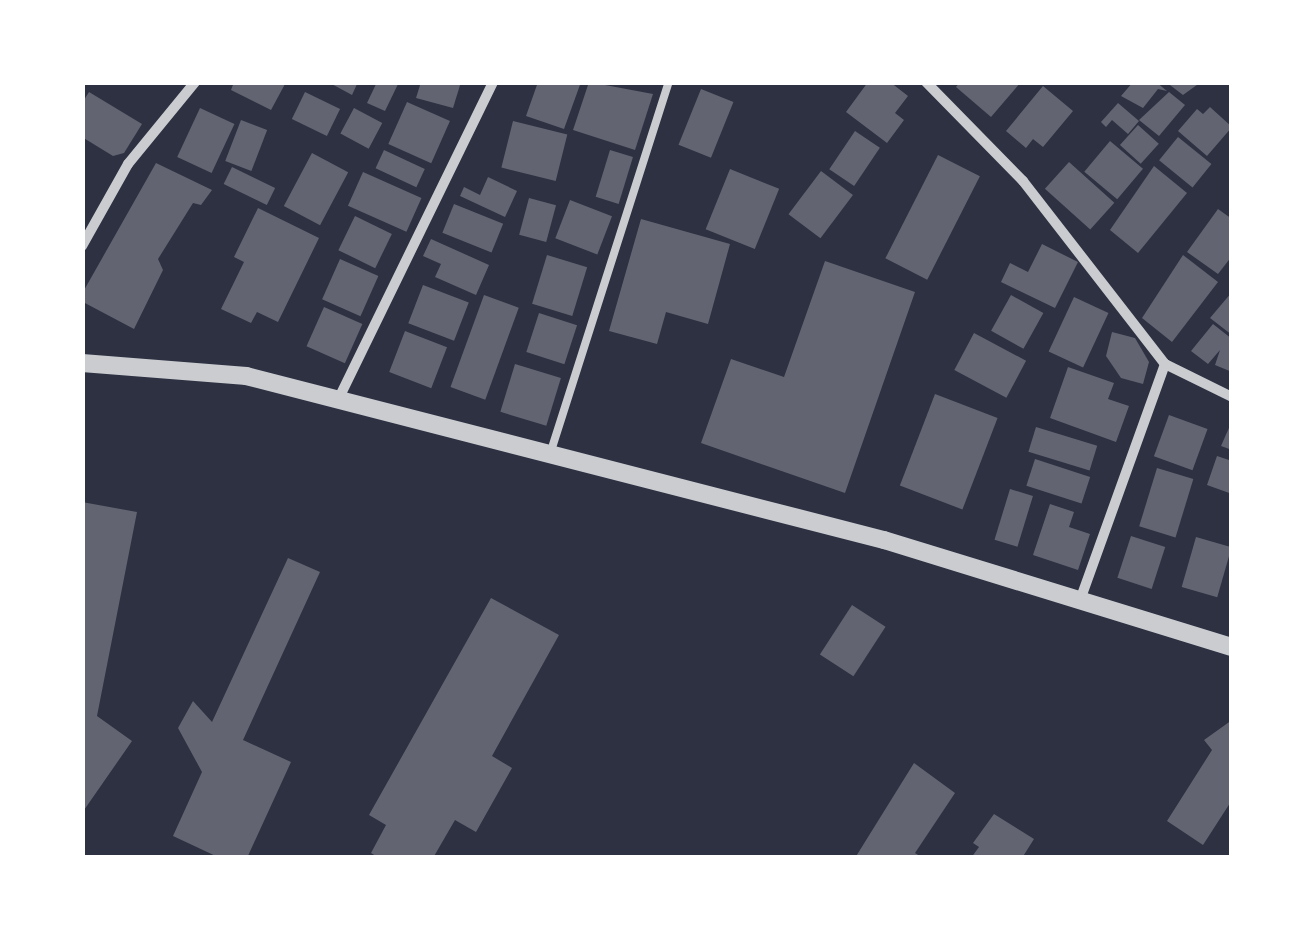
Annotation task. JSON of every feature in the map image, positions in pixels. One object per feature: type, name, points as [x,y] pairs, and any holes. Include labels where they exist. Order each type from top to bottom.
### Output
[{"type":"street","points":[[82,246],[128,164],[195,82]]},
{"type":"street","points":[[338,400],[493,82]]},
{"type":"street","points":[[926,82],[1023,181],[1165,364],[1231,395]]},
{"type":"street","points":[[82,363],[246,376],[884,540],[1232,647]]},
{"type":"street","points":[[1079,603],[1165,364]]},
{"type":"lane","points":[[549,456],[670,82]]},
{"type":"building","points":[[234,82],[285,84],[271,110],[231,90]]},
{"type":"building","points":[[328,82],[358,82],[352,95]]},
{"type":"building","points":[[377,82],[399,82],[385,111],[367,103]]},
{"type":"building","points":[[421,82],[461,82],[453,108],[416,98]]},
{"type":"building","points":[[538,82],[581,82],[564,129],[526,116]]},
{"type":"building","points":[[589,82],[653,94],[635,150],[573,130]]},
{"type":"building","points":[[868,82],[890,82],[908,96],[895,113],[904,120],[887,143],[846,112]]},
{"type":"building","points":[[960,82],[1021,82],[991,117],[956,87]]},
{"type":"building","points":[[1133,82],[1156,82],[1167,91],[1158,89],[1143,108],[1121,96]]},
{"type":"building","points":[[1166,82],[1201,82],[1183,95]]},
{"type":"building","points":[[1043,86],[1073,111],[1043,147],[1033,139],[1026,148],[1006,131]]},
{"type":"building","points":[[701,89],[733,102],[711,158],[679,145]]},
{"type":"building","points":[[89,92],[142,124],[124,153],[113,156],[82,137],[82,103]]},
{"type":"building","points":[[305,92],[340,109],[327,136],[292,119]]},
{"type":"building","points":[[1169,92],[1185,105],[1159,136],[1139,120]]},
{"type":"building","points":[[407,102],[450,121],[431,163],[388,144]]},
{"type":"building","points":[[1118,103],[1139,121],[1128,134],[1112,120],[1106,127],[1101,122]]},
{"type":"building","points":[[1210,107],[1232,127],[1207,156],[1178,131],[1197,109],[1203,114]]},
{"type":"building","points":[[200,108],[234,124],[212,173],[177,157]]},
{"type":"building","points":[[354,108],[382,123],[369,149],[340,134]]},
{"type":"building","points":[[241,120],[267,130],[251,171],[225,161]]},
{"type":"building","points":[[513,121],[567,135],[556,181],[501,168]]},
{"type":"building","points":[[1138,125],[1159,144],[1141,164],[1120,145]]},
{"type":"building","points":[[855,131],[880,148],[854,186],[829,169]]},
{"type":"building","points":[[1178,137],[1211,164],[1193,187],[1159,160]]},
{"type":"building","points":[[1110,141],[1143,169],[1117,199],[1084,172]]},
{"type":"building","points":[[384,150],[425,169],[416,187],[376,168]]},
{"type":"building","points":[[610,150],[633,157],[619,204],[596,197]]},
{"type":"building","points":[[312,153],[348,172],[320,225],[284,206]]},
{"type":"building","points":[[938,155],[980,176],[927,280],[885,258]]},
{"type":"building","points":[[1069,162],[1114,203],[1090,230],[1045,189]]},
{"type":"building","points":[[156,163],[212,190],[201,205],[193,203],[158,259],[163,270],[134,329],[83,302],[83,292]]},
{"type":"building","points":[[1154,166],[1187,193],[1138,253],[1110,230]]},
{"type":"building","points":[[232,167],[275,188],[267,205],[224,184]]},
{"type":"building","points":[[730,169],[779,189],[755,249],[706,229]]},
{"type":"building","points":[[821,171],[853,195],[820,238],[789,214]]},
{"type":"building","points":[[363,172],[421,198],[406,232],[348,206]]},
{"type":"building","points":[[488,177],[517,191],[505,217],[460,196],[464,187],[480,195]]},
{"type":"building","points":[[529,198],[556,205],[546,242],[519,235]]},
{"type":"building","points":[[570,200],[612,216],[597,254],[555,238]]},
{"type":"building","points":[[454,204],[503,224],[492,253],[442,233]]},
{"type":"building","points":[[258,208],[319,238],[278,322],[257,312],[251,323],[221,309],[244,262],[234,257]]},
{"type":"building","points":[[1218,209],[1232,219],[1232,256],[1218,274],[1187,252]]},
{"type":"building","points":[[355,216],[392,234],[375,268],[338,250]]},
{"type":"building","points":[[641,219],[730,244],[708,324],[666,312],[657,344],[609,331]]},
{"type":"building","points":[[431,239],[489,265],[476,295],[435,277],[441,264],[423,256]]},
{"type":"building","points":[[1042,244],[1078,262],[1055,308],[1001,282],[1010,263],[1028,272]]},
{"type":"building","points":[[547,255],[587,267],[572,316],[532,304]]},
{"type":"building","points":[[1183,255],[1218,282],[1172,342],[1142,318]]},
{"type":"building","points":[[340,259],[378,276],[360,316],[322,299]]},
{"type":"building","points":[[825,261],[915,292],[845,493],[701,443],[731,359],[784,377]]},
{"type":"building","points":[[423,285],[469,303],[454,341],[408,323]]},
{"type":"building","points":[[1232,292],[1232,335],[1210,318]]},
{"type":"building","points":[[484,295],[519,308],[485,400],[450,387]]},
{"type":"building","points":[[1011,295],[1043,313],[1023,349],[991,331]]},
{"type":"building","points":[[1074,297],[1108,313],[1083,367],[1049,351]]},
{"type":"building","points":[[324,307],[362,324],[345,363],[307,346]]},
{"type":"building","points":[[539,313],[577,325],[564,364],[526,352]]},
{"type":"building","points":[[1213,324],[1232,339],[1232,372],[1215,365],[1220,350],[1208,364],[1191,351]]},
{"type":"building","points":[[405,331],[447,347],[431,388],[389,372]]},
{"type":"building","points":[[1112,332],[1135,338],[1149,362],[1143,384],[1121,378],[1106,356]]},
{"type":"building","points":[[974,333],[1026,361],[1006,398],[954,370]]},
{"type":"building","points":[[515,364],[561,378],[546,426],[500,412]]},
{"type":"building","points":[[1068,367],[1114,383],[1108,399],[1129,406],[1116,442],[1050,418]]},
{"type":"building","points":[[935,394],[998,418],[962,510],[900,485]]},
{"type":"building","points":[[1169,415],[1208,429],[1192,470],[1154,456]]},
{"type":"building","points":[[1232,421],[1232,450],[1221,446]]},
{"type":"building","points":[[1036,427],[1097,446],[1090,471],[1028,452]]},
{"type":"building","points":[[1217,456],[1232,461],[1232,494],[1207,485]]},
{"type":"building","points":[[1035,459],[1090,477],[1082,504],[1026,486]]},
{"type":"building","points":[[1157,468],[1193,479],[1176,537],[1139,526]]},
{"type":"building","points":[[1010,489],[1033,496],[1017,547],[995,540]]},
{"type":"building","points":[[82,502],[137,512],[97,716],[132,741],[82,813]]},
{"type":"building","points":[[1050,504],[1074,512],[1069,527],[1090,534],[1078,570],[1033,555]]},
{"type":"building","points":[[1131,536],[1165,547],[1152,589],[1117,578]]},
{"type":"building","points":[[1196,537],[1232,547],[1217,597],[1182,587]]},
{"type":"building","points":[[288,558],[320,572],[243,740],[291,762],[247,858],[220,858],[173,836],[202,772],[178,728],[193,701],[212,722]]},
{"type":"building","points":[[491,598],[559,635],[492,756],[512,768],[476,832],[455,820],[433,858],[379,858],[371,853],[386,825],[369,815]]},
{"type":"building","points":[[852,605],[886,627],[853,676],[820,654]]},
{"type":"building","points":[[1232,720],[1232,800],[1203,845],[1167,821],[1212,750],[1204,740]]},
{"type":"building","points":[[914,763],[955,793],[915,853],[923,858],[855,858]]},
{"type":"building","points":[[994,814],[1034,839],[1022,858],[971,858],[979,847],[973,843]]}]
